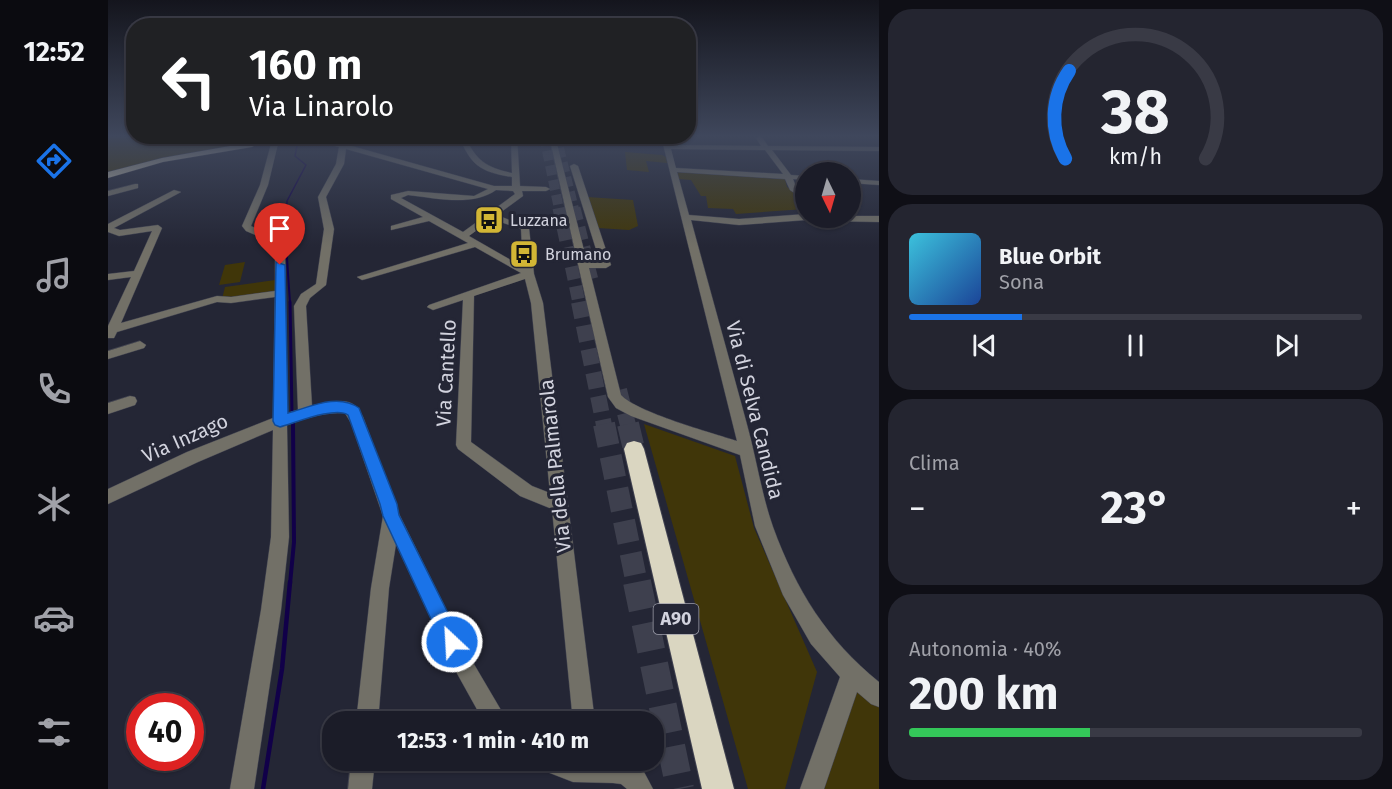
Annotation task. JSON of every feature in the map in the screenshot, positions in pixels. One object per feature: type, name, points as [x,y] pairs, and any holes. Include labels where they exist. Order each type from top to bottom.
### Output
[{"type":"highway","name":"A90","points":[[634,449],[718,789]]},
{"type":"street","points":[[242,789],[278,555],[281,517],[280,242],[250,230],[246,226],[263,187],[265,173]]},
{"type":"street","points":[[305,414],[300,306],[305,296],[321,285],[329,229],[322,197],[335,173]]},
{"type":"street","points":[[441,173],[494,188],[546,189]]},
{"type":"street","points":[[502,173],[516,176]]},
{"type":"street","points":[[462,237],[519,195],[520,192],[516,189],[516,173]]},
{"type":"street","points":[[561,173],[617,401],[646,416],[747,451]]},
{"type":"street","points":[[576,173],[606,265],[583,265]]},
{"type":"street","name":"Via di Selva Candida","points":[[674,173],[765,526],[790,588],[818,637],[852,674],[879,696]]},
{"type":"street","points":[[720,173],[795,177]]},
{"type":"street","points":[[786,173],[795,190]]},
{"type":"street","points":[[861,182],[879,183]]},
{"type":"street","points":[[108,194],[135,186]]},
{"type":"street","points":[[494,188],[474,198],[408,193],[394,197],[529,274]]},
{"type":"street","points":[[108,229],[177,192]]},
{"type":"street","name":"Via della Palmarola","points":[[492,216],[524,226],[529,274],[537,303],[583,711]]},
{"type":"street","points":[[685,217],[739,222],[795,218]]},
{"type":"street","points":[[394,228],[430,218]]},
{"type":"street","points":[[861,219],[879,219]]},
{"type":"street","points":[[108,229],[118,233],[158,228],[109,334]]},
{"type":"street","points":[[362,277],[474,244]]},
{"type":"street","points":[[108,278],[139,273]]},
{"type":"street","points":[[433,307],[529,274]]},
{"type":"street","points":[[109,334],[217,299],[231,300],[280,293]]},
{"type":"street","name":"Via Cantello","points":[[469,296],[463,445],[526,491],[560,505]]},
{"type":"street","points":[[108,355],[140,345]]},
{"type":"street","points":[[108,409],[129,401]]},
{"type":"street","name":"Via Inzago","points":[[108,497],[206,451],[280,421],[338,406],[347,407],[354,412],[389,504],[391,516],[461,661],[491,711]]},
{"type":"street","points":[[368,711],[380,588],[391,516]]},
{"type":"street","points":[[812,789],[852,674]]},
{"type":"street","points":[[360,789],[362,771]]},
{"type":"street","points":[[620,771],[639,785]]},
{"type":"shaded area","points":[[676,173],[785,179],[787,187],[795,192],[795,210],[736,214],[733,209],[708,208],[706,196],[701,196],[691,180],[678,179]]},
{"type":"shaded area","points":[[587,197],[633,200],[638,226],[629,230],[598,228]]},
{"type":"shaded area","points":[[245,262],[240,282],[219,285],[225,265]]},
{"type":"shaded area","points":[[275,280],[275,291],[222,299],[225,287]]},
{"type":"shaded area","points":[[644,424],[735,456],[754,528],[817,672],[785,789],[748,789]]},
{"type":"shaded area","points":[[853,687],[879,705],[879,789],[823,789]]},
{"type":"waterway","points":[[287,208],[287,201],[302,173]]},
{"type":"waterway","points":[[287,208],[286,243],[290,303]]},
{"type":"waterway","points":[[290,302],[292,414]]},
{"type":"waterway","points":[[290,584],[294,542],[293,424]]},
{"type":"waterway","points":[[263,789],[282,669],[290,582]]},
{"type":"tunnel","points":[[552,173],[559,209]]},
{"type":"tunnel","points":[[565,173],[574,209]]},
{"type":"tunnel","points":[[559,208],[579,303]]},
{"type":"tunnel","points":[[574,208],[593,284]]},
{"type":"tunnel","points":[[579,302],[604,425]]},
{"type":"tunnel","points":[[619,390],[628,425]]},
{"type":"tunnel","points":[[604,424],[637,584]]},
{"type":"tunnel","points":[[628,424],[634,449]]},
{"type":"tunnel","points":[[637,582],[680,789]]},
{"type":"place","name":"Luzzana","points":[[489,220]]},
{"type":"place","name":"Brumano","points":[[524,254]]},
{"type":"route","points":[[280,265],[280,421],[334,406],[347,407],[354,412],[389,504],[391,516],[452,642]]}]
